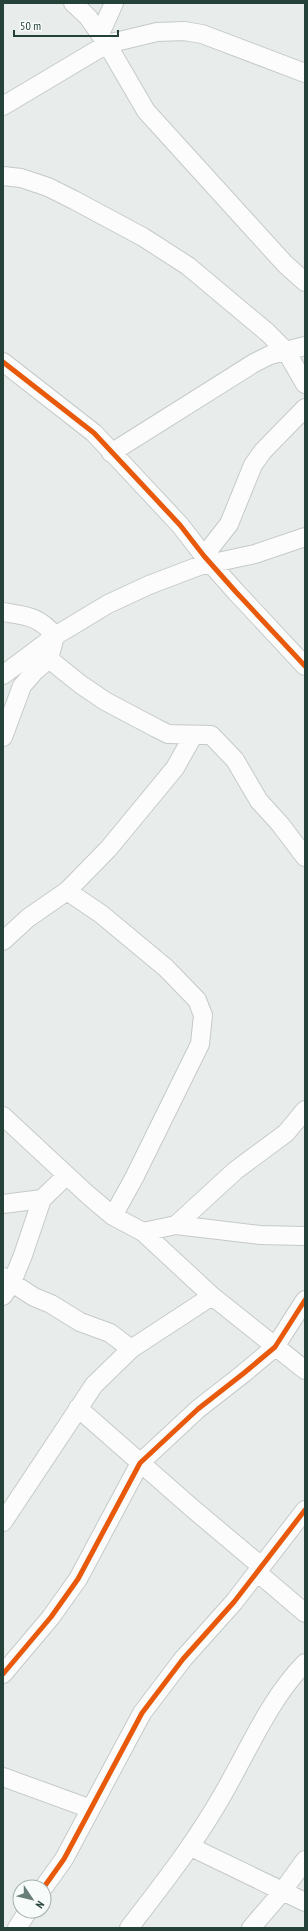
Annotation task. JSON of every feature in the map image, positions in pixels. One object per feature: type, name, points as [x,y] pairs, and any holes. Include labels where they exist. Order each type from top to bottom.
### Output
[{"type":"street","points":[[72,3],[88,17],[103,39],[146,111],[286,264],[305,282]]},
{"type":"street","points":[[103,39],[114,3]]},
{"type":"street","points":[[3,106],[103,39],[157,32],[184,31],[202,34],[305,73]]},
{"type":"street","points":[[3,176],[21,178],[48,187],[156,245],[188,266],[268,333],[286,351],[305,384]]},
{"type":"street","points":[[112,453],[254,363],[270,355],[305,346]]},
{"type":"street","points":[[3,362],[94,433],[180,525],[236,592],[305,666]]},
{"type":"street","points":[[208,560],[228,524],[253,465],[263,451],[305,408]]},
{"type":"street","points":[[3,675],[55,636],[108,604],[142,588],[188,570],[208,560],[255,554],[305,537]]},
{"type":"street","points":[[3,612],[30,616],[47,626],[55,636]]},
{"type":"street","points":[[3,737],[22,686],[49,659],[55,636]]},
{"type":"street","points":[[49,659],[80,684],[105,701],[168,734],[193,736],[204,734],[212,735],[236,760],[259,801],[280,824],[305,857]]},
{"type":"street","points":[[3,941],[28,918],[67,891],[109,848],[175,768],[193,736]]},
{"type":"street","points":[[67,891],[101,914],[166,968],[197,1000],[203,1015],[200,1044],[134,1178],[113,1216]]},
{"type":"street","points":[[176,1225],[236,1170],[286,1133],[305,1110]]},
{"type":"street","points":[[3,1116],[66,1176],[113,1216],[143,1232],[212,1296],[305,1370]]},
{"type":"street","points":[[66,1176],[42,1199],[23,1255],[6,1285],[51,1304],[80,1322],[110,1333],[131,1349]]},
{"type":"street","points":[[3,1204],[42,1199]]},
{"type":"street","points":[[143,1232],[176,1225],[260,1235],[305,1236]]},
{"type":"street","points":[[3,1522],[94,1385],[131,1349],[212,1296]]},
{"type":"street","points":[[3,1674],[52,1617],[78,1580],[140,1463],[198,1409],[275,1347],[305,1300]]},
{"type":"street","points":[[78,1408],[259,1569],[305,1613]]},
{"type":"street","points":[[50,1879],[64,1859],[142,1713],[183,1659],[234,1602],[305,1510]]},
{"type":"street","points":[[129,1928],[191,1846],[275,1703],[296,1672],[305,1663]]},
{"type":"street","points":[[3,1777],[91,1809]]},
{"type":"street","points":[[191,1846],[305,1902]]},
{"type":"street","points":[[251,1928],[282,1892],[305,1860]]},
{"type":"street","points":[[17,1928],[23,1919]]},
{"type":"cycle path","points":[[3,362],[94,433],[180,525],[204,556],[305,666]]},
{"type":"cycle path","points":[[3,1674],[51,1617],[78,1579],[140,1463],[198,1409],[275,1347],[305,1300]]},
{"type":"cycle path","points":[[50,1879],[64,1859],[142,1713],[183,1659],[234,1602],[305,1510]]}]
